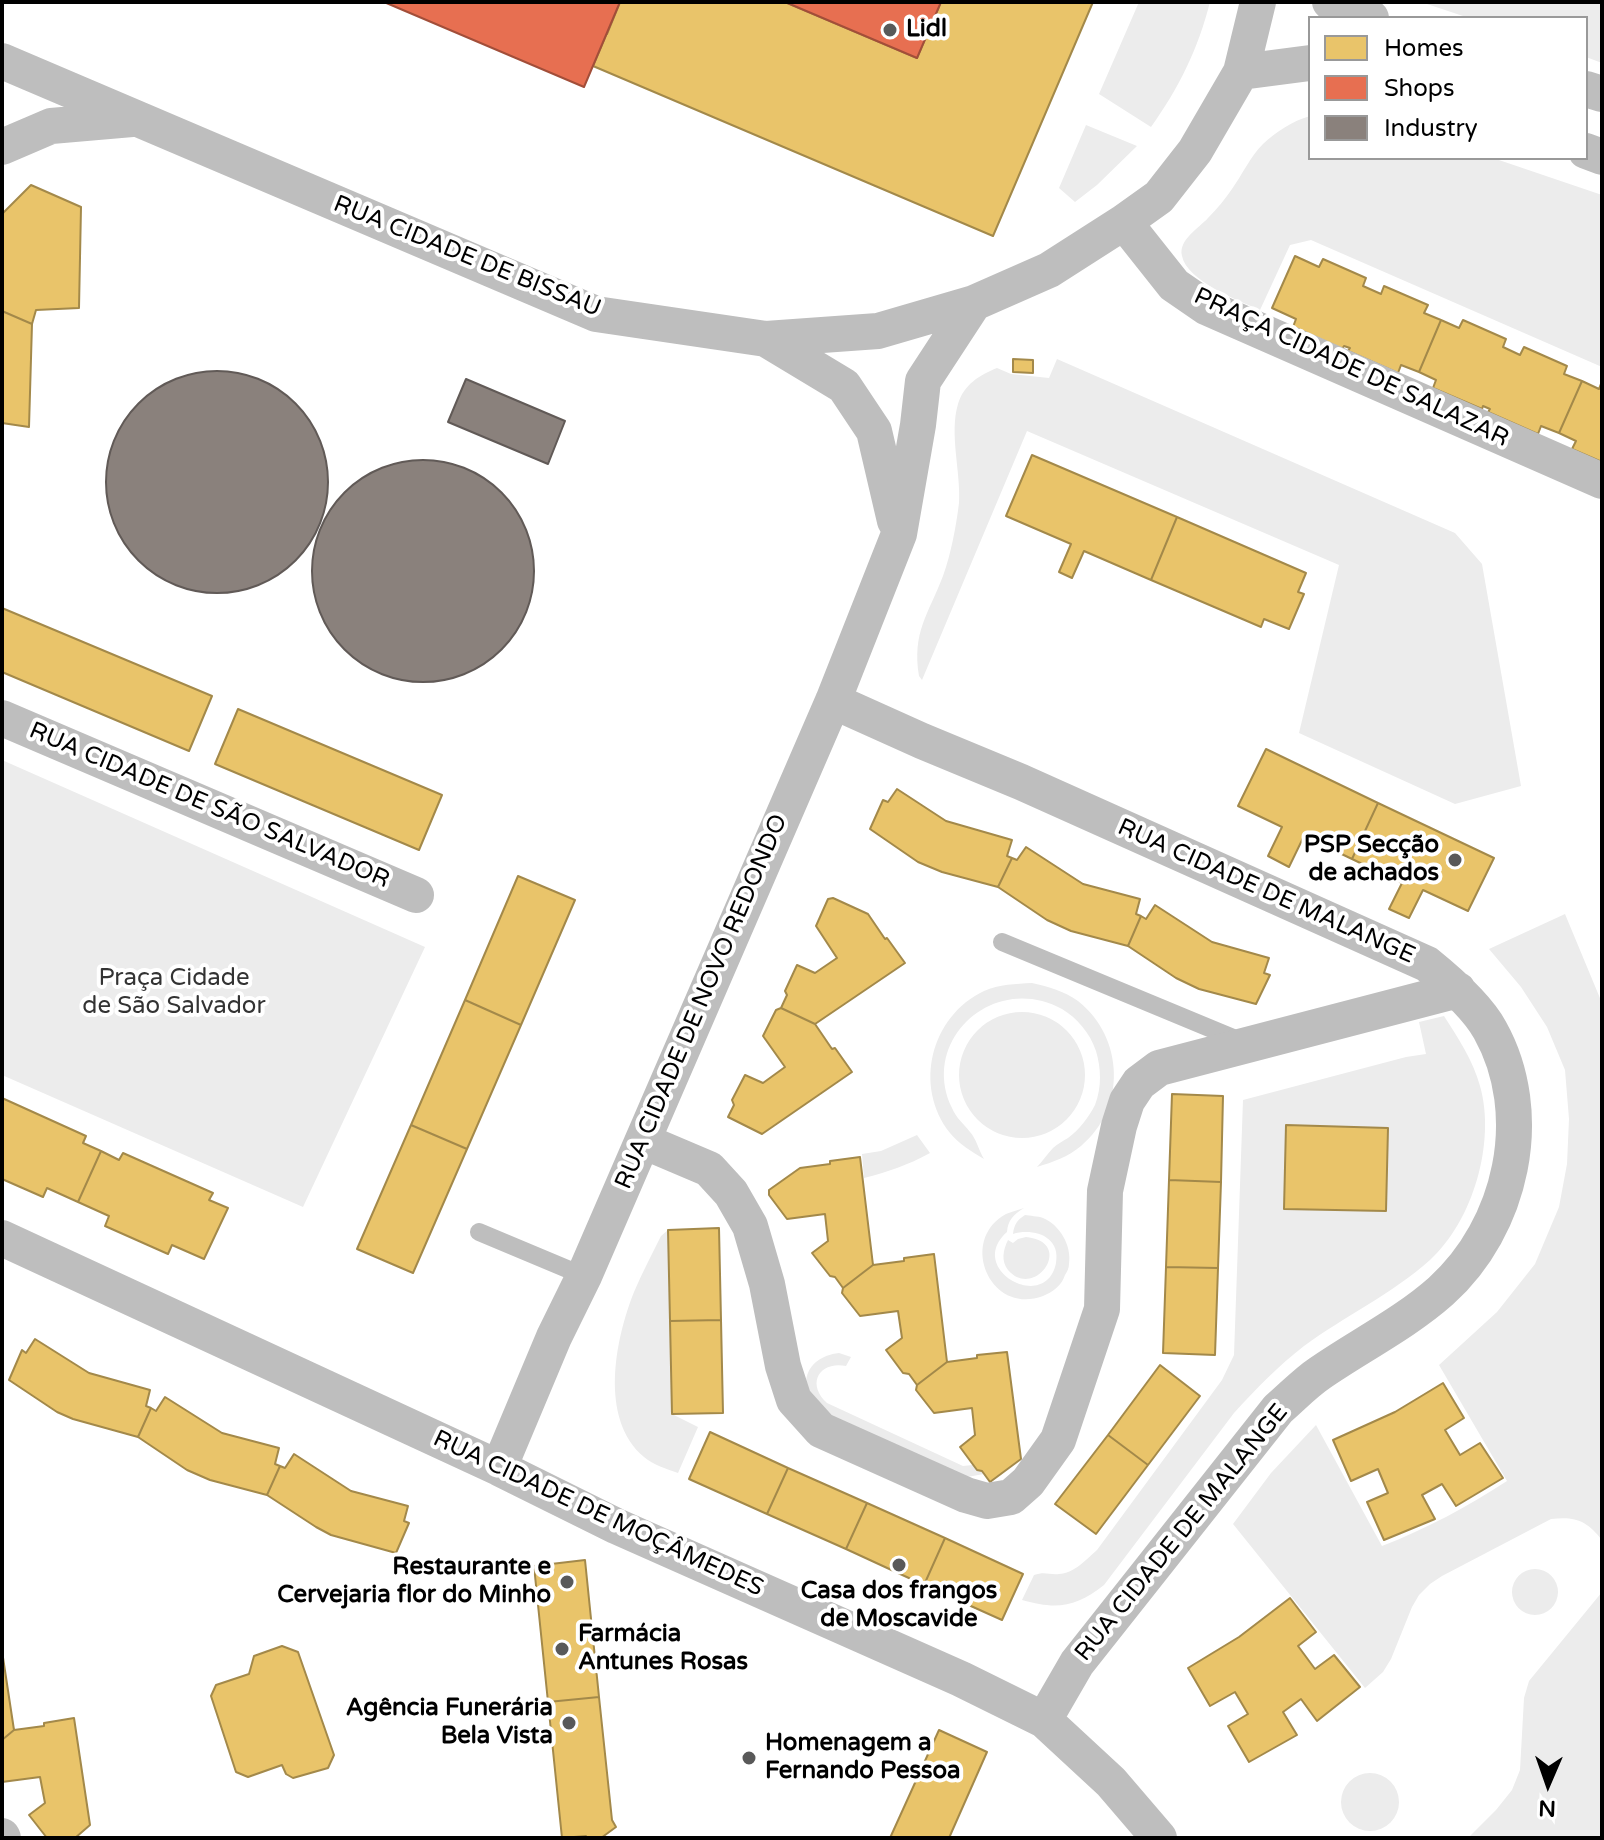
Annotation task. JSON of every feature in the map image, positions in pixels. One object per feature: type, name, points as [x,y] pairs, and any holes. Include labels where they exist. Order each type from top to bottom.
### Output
[{"type":"street","name":"RUA CIDADE DE BISSAU","points":[[2,61],[596,314],[766,339],[878,331],[974,303],[1049,270],[1124,222],[1159,197],[1195,151],[1241,72],[1258,2]]},
{"type":"street","points":[[1330,2],[1365,16]]},
{"type":"street","points":[[1241,72],[1308,63]]},
{"type":"street","points":[[2,147],[51,126],[137,119]]},
{"type":"street","name":"PRAÇA CIDADE DE SALAZAR","points":[[1124,222],[1174,285],[1206,307],[1602,481]]},
{"type":"street","name":"RUA CIDADE DE NOVO REDONDO","points":[[499,1468],[833,701],[899,534],[923,381],[974,303]]},
{"type":"street","points":[[766,339],[844,386],[874,431],[899,534]]},
{"type":"street","name":"RUA CIDADE DE MALANGE","points":[[833,701],[1427,964],[1458,990],[1490,1028],[1508,1076],[1515,1122],[1511,1168],[1497,1210],[1474,1254],[1441,1291],[1316,1375],[1278,1409],[1077,1663],[1044,1720]]},
{"type":"street","name":"RUA CIDADE DE SÃO SALVADOR","points":[[2,718],[416,895]]},
{"type":"street","points":[[643,1141],[709,1169],[731,1193],[750,1226],[794,1400],[821,1430],[966,1495],[987,1501],[1011,1497],[1028,1482],[1058,1440],[1102,1309],[1105,1191],[1119,1126],[1127,1101],[1139,1083],[1159,1068],[1458,990]]},
{"type":"street","name":"RUA CIDADE DE MOÇÂMEDES","points":[[2,1238],[499,1468],[616,1526],[961,1679],[1044,1720],[1111,1782],[1159,1838]]},
{"type":"lane","points":[[1002,942],[1250,1044]]},
{"type":"lane","points":[[479,1232],[584,1276]]},
{"type":"green space","points":[[1139,2],[1210,2],[1186,68],[1151,127],[1099,94]]},
{"type":"green space","points":[[1421,2],[1602,2],[1602,63],[1588,58],[1588,16],[1463,16]]},
{"type":"green space","points":[[1308,117],[1308,160],[1499,160],[1602,195],[1602,367],[1311,240],[1290,245],[1260,310],[1215,289],[1193,274],[1182,256],[1186,240],[1221,204],[1263,144]]},
{"type":"green space","points":[[1086,125],[1137,146],[1075,202],[1059,188]]},
{"type":"green space","points":[[1057,359],[1455,533],[1482,564],[1521,786],[1455,804],[1299,733],[1339,565],[1027,431],[922,680],[917,661],[920,635],[946,568],[958,512],[955,428],[958,404],[973,381],[997,368],[1011,374],[1049,378]]},
{"type":"green space","name":"Praça Cidade de São Salvador","points":[[2,760],[425,947],[303,1207],[2,1075]]},
{"type":"green space","points":[[1565,914],[1602,1003],[1602,1540],[1580,1521],[1551,1519],[1442,1576],[1419,1595],[1391,1659],[1383,1672],[1365,1688],[1233,1524],[1271,1473],[1316,1425],[1382,1546],[1446,1517],[1507,1481],[1439,1365],[1497,1312],[1535,1264],[1559,1207],[1567,1164],[1569,1119],[1565,1070],[1547,1027],[1521,987],[1489,949]]},
{"type":"green space","points":[[1032,983],[1067,995],[1093,1016],[1111,1053],[1114,1073],[1106,1112],[1096,1130],[1071,1153],[1037,1167],[1053,1148],[1080,1127],[1093,1110],[1099,1091],[1096,1051],[1087,1032],[1073,1017],[1062,1009],[1037,1000],[1012,999],[989,1006],[970,1019],[955,1037],[946,1058],[945,1082],[954,1112],[972,1135],[984,1159],[950,1133],[932,1094],[931,1074],[933,1054],[940,1035],[951,1017],[966,1002],[996,987]]},
{"type":"green space","points":[[1022,1012],[1046,1017],[1067,1030],[1080,1051],[1085,1075],[1080,1099],[1067,1120],[1046,1133],[1022,1138],[998,1133],[977,1120],[964,1099],[959,1075],[964,1051],[977,1030],[998,1017]]},
{"type":"green space","points":[[1444,1016],[1477,1076],[1485,1131],[1483,1155],[1469,1203],[1445,1244],[1400,1284],[1304,1346],[1259,1387],[1234,1413],[1104,1585],[1084,1598],[1066,1604],[1046,1605],[1022,1600],[1034,1575],[1069,1572],[1097,1550],[1222,1380],[1234,1355],[1243,1100],[1426,1054],[1419,1022]]},
{"type":"green space","points":[[917,1135],[930,1153],[898,1168],[864,1178],[862,1154],[881,1151]]},
{"type":"green space","points":[[1024,1208],[1012,1218],[997,1246],[996,1260],[1001,1272],[1025,1285],[1038,1285],[1049,1278],[1056,1263],[1050,1240],[1037,1233],[1013,1234],[1016,1223],[1025,1215],[1043,1218],[1055,1226],[1067,1243],[1069,1257],[1068,1270],[1057,1288],[1043,1296],[1024,1299],[1008,1295],[995,1286],[983,1257],[984,1241],[992,1226],[1006,1214]]},
{"type":"green space","points":[[668,1230],[672,1414],[698,1427],[678,1473],[648,1460],[630,1441],[616,1401],[615,1378],[627,1311],[661,1236]]},
{"type":"green space","points":[[1026,1237],[1041,1241],[1048,1249],[1049,1258],[1046,1267],[1029,1279],[1019,1278],[1008,1270],[1004,1259],[1008,1240],[1013,1243]]},
{"type":"green space","points":[[839,1353],[851,1357],[846,1366],[829,1367],[818,1376],[817,1388],[827,1403],[963,1466],[973,1465],[984,1474],[967,1477],[823,1412],[809,1394],[807,1376],[817,1361]]},
{"type":"green space","points":[[1535,1569],[1551,1576],[1558,1592],[1551,1608],[1535,1615],[1519,1608],[1512,1592],[1519,1576]]},
{"type":"green space","points":[[1602,1592],[1602,1838],[1468,1838],[1512,1790],[1520,1770],[1524,1698],[1529,1681]]},
{"type":"green space","points":[[1370,1773],[1391,1781],[1399,1802],[1391,1823],[1370,1831],[1349,1823],[1341,1802],[1349,1781]]},
{"type":"building: Homes","points":[[532,2],[620,2],[607,34]]},
{"type":"building: Homes","points":[[620,2],[785,2],[917,58],[941,2],[1093,2],[993,236],[593,66]]},
{"type":"building: Homes","points":[[31,185],[81,207],[79,308],[36,310],[32,324],[2,311],[2,214]]},
{"type":"building: Homes","points":[[1295,256],[1319,267],[1323,259],[1366,278],[1363,286],[1381,294],[1384,286],[1428,305],[1424,313],[1441,320],[1419,372],[1401,365],[1398,373],[1348,351],[1350,348],[1344,346],[1342,349],[1293,327],[1296,319],[1272,308]]},
{"type":"building: Homes","points":[[2,311],[32,324],[29,427],[2,423]]},
{"type":"building: Homes","points":[[1441,320],[1459,328],[1463,320],[1506,339],[1503,347],[1520,355],[1524,347],[1567,366],[1564,374],[1582,381],[1559,433],[1541,426],[1538,434],[1488,412],[1490,409],[1483,406],[1482,409],[1433,388],[1436,380],[1419,372]]},
{"type":"building: Homes","points":[[1013,359],[1033,360],[1033,373],[1013,372]]},
{"type":"building: Homes","points":[[1582,381],[1599,389],[1602,381],[1602,462],[1572,449],[1576,441],[1559,433]]},
{"type":"building: Homes","points":[[1032,455],[1177,517],[1151,580],[1084,551],[1072,578],[1059,572],[1071,544],[1006,516]]},
{"type":"building: Homes","points":[[1177,517],[1306,573],[1298,592],[1304,594],[1289,629],[1264,619],[1261,627],[1151,580]]},
{"type":"building: Homes","points":[[2,608],[212,696],[189,751],[2,672]]},
{"type":"building: Homes","points":[[238,709],[442,795],[419,850],[215,764]]},
{"type":"building: Homes","points":[[1266,749],[1378,803],[1352,859],[1304,836],[1289,867],[1268,856],[1282,827],[1238,806]]},
{"type":"building: Homes","points":[[897,789],[946,821],[1012,840],[1007,856],[1012,858],[998,887],[918,862],[870,829],[883,800],[888,802]]},
{"type":"building: Homes","points":[[1378,803],[1494,858],[1468,911],[1423,890],[1409,918],[1389,909],[1402,883],[1352,859]]},
{"type":"building: Homes","points":[[1026,847],[1083,884],[1140,899],[1136,914],[1141,916],[1128,946],[1071,931],[1047,920],[998,887],[1012,858],[1017,860]]},
{"type":"building: Homes","points":[[518,876],[575,900],[521,1025],[465,1000]]},
{"type":"building: Homes","points":[[833,898],[868,914],[905,963],[815,1024],[781,1008],[797,965],[815,973],[837,958],[816,926],[828,899]]},
{"type":"building: Homes","points":[[1155,905],[1212,942],[1269,958],[1264,973],[1270,975],[1256,1004],[1199,989],[1176,978],[1128,946],[1141,916],[1146,919]]},
{"type":"building: Homes","points":[[465,1000],[521,1025],[467,1149],[411,1125]]},
{"type":"building: Homes","points":[[781,1008],[815,1024],[852,1072],[762,1134],[728,1117],[734,1105],[732,1100],[745,1075],[763,1083],[785,1067],[763,1036],[776,1010]]},
{"type":"building: Homes","points":[[1172,1094],[1223,1096],[1221,1182],[1169,1180]]},
{"type":"building: Homes","points":[[2,1098],[86,1136],[83,1143],[101,1151],[78,1202],[47,1188],[43,1197],[2,1179]]},
{"type":"building: Homes","points":[[411,1125],[467,1149],[413,1273],[357,1249]]},
{"type":"building: Homes","points":[[1286,1125],[1388,1128],[1386,1211],[1284,1209]]},
{"type":"building: Homes","points":[[101,1151],[119,1160],[123,1153],[213,1193],[209,1200],[228,1208],[204,1259],[172,1245],[168,1254],[105,1226],[109,1216],[78,1202]]},
{"type":"building: Homes","points":[[860,1157],[873,1265],[843,1288],[812,1253],[828,1241],[825,1214],[787,1219],[769,1195],[769,1190],[800,1168]]},
{"type":"building: Homes","points":[[1169,1180],[1221,1182],[1218,1268],[1166,1267]]},
{"type":"building: Homes","points":[[719,1228],[721,1320],[670,1321],[668,1230]]},
{"type":"building: Homes","points":[[934,1254],[947,1362],[917,1385],[909,1374],[903,1373],[886,1350],[902,1338],[898,1311],[860,1316],[842,1293],[843,1288],[873,1265]]},
{"type":"building: Homes","points":[[1166,1267],[1218,1268],[1215,1355],[1163,1353]]},
{"type":"building: Homes","points":[[721,1320],[723,1413],[672,1414],[670,1321]]},
{"type":"building: Homes","points":[[35,1339],[89,1373],[150,1390],[146,1406],[151,1408],[138,1437],[57,1412],[9,1380],[22,1350],[26,1353]]},
{"type":"building: Homes","points":[[1007,1352],[1021,1459],[990,1482],[960,1447],[975,1435],[972,1408],[934,1413],[916,1390],[917,1385],[947,1362]]},
{"type":"building: Homes","points":[[1160,1365],[1200,1396],[1148,1465],[1108,1435]]},
{"type":"building: Homes","points":[[1443,1383],[1464,1418],[1445,1430],[1460,1455],[1480,1443],[1503,1478],[1456,1506],[1442,1484],[1422,1495],[1435,1519],[1384,1540],[1367,1502],[1388,1493],[1378,1469],[1351,1481],[1333,1440],[1395,1412]]},
{"type":"building: Homes","points":[[165,1397],[222,1433],[279,1448],[275,1464],[280,1466],[267,1495],[210,1480],[187,1470],[138,1437],[151,1408],[156,1411]]},
{"type":"building: Homes","points":[[710,1432],[788,1468],[767,1514],[689,1479]]},
{"type":"building: Homes","points":[[1108,1435],[1148,1465],[1096,1534],[1055,1504]]},
{"type":"building: Homes","points":[[294,1454],[351,1491],[408,1506],[404,1521],[409,1523],[396,1553],[331,1535],[267,1495],[280,1466],[285,1468]]},
{"type":"building: Homes","points":[[788,1468],[867,1503],[846,1549],[767,1514]]},
{"type":"building: Homes","points":[[867,1503],[945,1538],[924,1585],[846,1549]]},
{"type":"building: Homes","points":[[945,1538],[1023,1574],[1002,1620],[924,1585]]},
{"type":"building: Homes","points":[[585,1560],[599,1697],[548,1702],[534,1566]]},
{"type":"building: Homes","points":[[1290,1598],[1316,1632],[1298,1646],[1315,1669],[1334,1655],[1360,1687],[1317,1721],[1301,1699],[1283,1712],[1297,1735],[1249,1762],[1228,1726],[1248,1714],[1235,1692],[1210,1706],[1188,1668],[1239,1637]]},
{"type":"building: Homes","points":[[282,1646],[298,1652],[334,1755],[328,1768],[293,1778],[286,1774],[282,1765],[248,1777],[236,1772],[211,1696],[216,1685],[249,1674],[254,1656]]},
{"type":"building: Homes","points":[[2,1651],[14,1730],[2,1740]]},
{"type":"building: Homes","points":[[599,1697],[612,1820],[616,1827],[601,1838],[562,1838],[548,1702]]},
{"type":"building: Homes","points":[[74,1718],[90,1825],[75,1838],[47,1838],[29,1815],[45,1803],[40,1777],[2,1782],[2,1740],[14,1730]]},
{"type":"building: Homes","points":[[939,1730],[987,1752],[949,1838],[890,1838]]},
{"type":"building: Shops","points":[[384,2],[620,2],[584,87]]},
{"type":"building: Shops","name":"Lidl","points":[[785,2],[941,2],[917,58]]},
{"type":"building: Industry","points":[[217,371],[239,373],[259,380],[279,390],[295,404],[309,420],[319,440],[326,460],[326,504],[319,524],[309,544],[295,560],[279,574],[259,584],[239,591],[217,593],[195,591],[175,584],[155,574],[139,560],[125,544],[115,524],[108,504],[106,482],[108,460],[115,440],[125,420],[139,404],[155,390],[175,380],[195,373]]},
{"type":"building: Industry","points":[[466,379],[565,421],[548,464],[448,422]]},
{"type":"building: Industry","points":[[423,460],[445,462],[465,469],[485,479],[501,493],[515,509],[525,529],[532,549],[532,593],[525,613],[515,633],[501,649],[485,663],[465,673],[445,680],[423,682],[401,680],[381,673],[361,663],[345,649],[331,633],[321,613],[314,593],[312,571],[314,549],[321,529],[331,509],[345,493],[361,479],[381,469],[401,462]]},
{"type":"place","name":"Lidl","points":[[890,30]]},
{"type":"place","name":"PSP Secção de achados","points":[[1455,860]]},
{"type":"place","name":"Casa dos frangos de Moscavide","points":[[899,1565]]},
{"type":"place","name":"Restaurante e Cervejaria flor do Minho","points":[[567,1582]]},
{"type":"place","name":"Farmácia Antunes Rosas","points":[[562,1649]]},
{"type":"place","name":"Agência Funerária Bela Vista","points":[[569,1723]]},
{"type":"place","name":"Homenagem a Fernando Pessoa","points":[[749,1758]]}]
